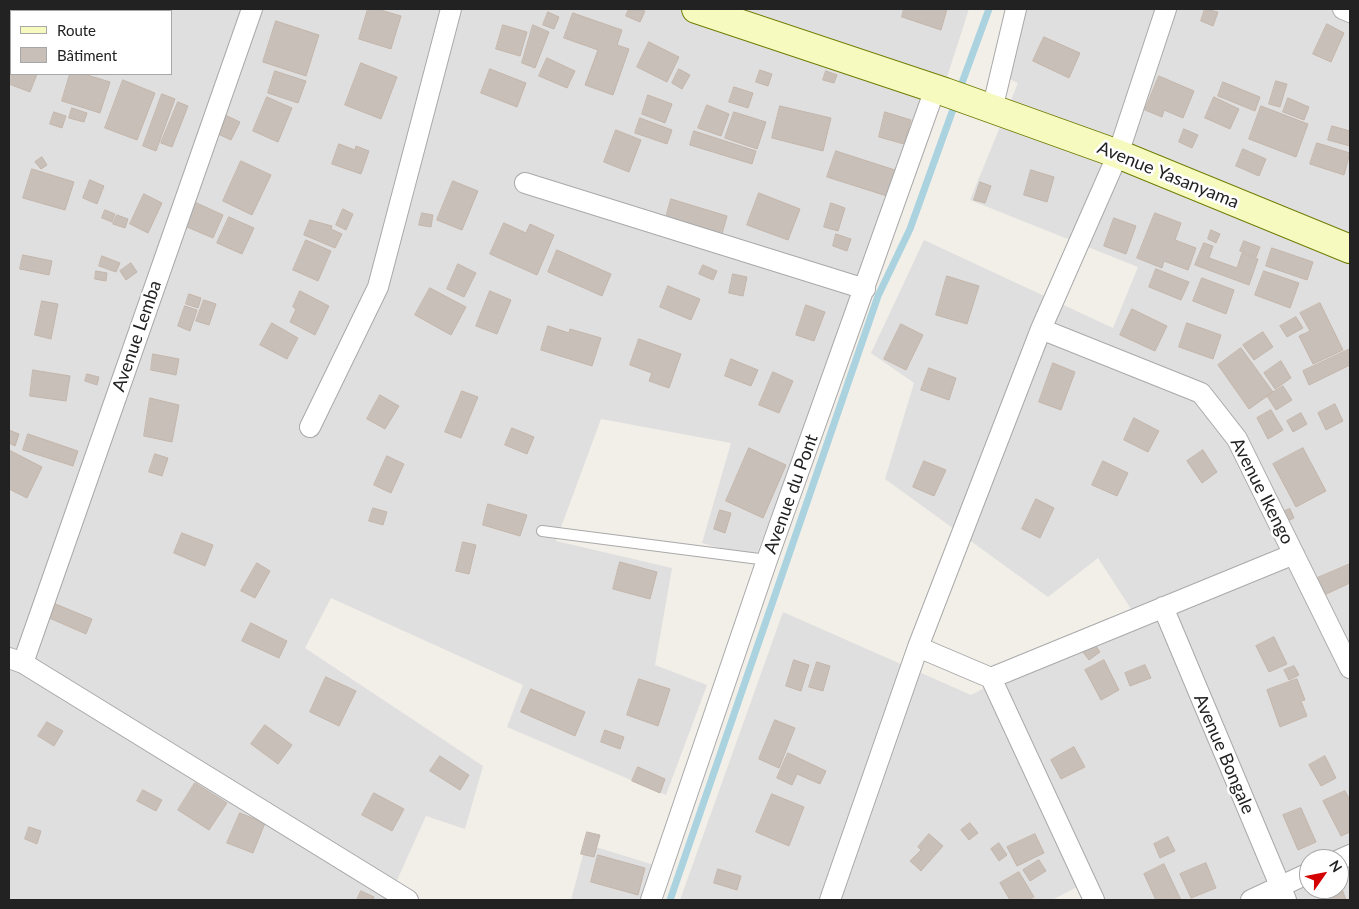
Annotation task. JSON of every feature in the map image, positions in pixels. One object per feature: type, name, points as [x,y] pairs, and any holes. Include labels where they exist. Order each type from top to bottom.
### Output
[{"type":"street","name":"Avenue Lemba","points":[[16,660],[252,9]]},
{"type":"street","points":[[310,427],[378,287],[451,9]]},
{"type":"street","points":[[988,109],[1016,9]]},
{"type":"street","points":[[830,900],[918,647],[1041,330],[1118,154],[1166,9]]},
{"type":"street","points":[[1343,9],[1350,12]]},
{"type":"street","points":[[707,11],[940,91]]},
{"type":"street","name":"Avenue Yasanyama","points":[[940,91],[1118,154],[1350,249]]},
{"type":"street","name":"Avenue du Pont","points":[[651,900],[767,560],[865,289],[940,91]]},
{"type":"street","points":[[525,183],[865,289]]},
{"type":"street","name":"Avenue Ikengo","points":[[1041,330],[1201,394],[1237,439],[1350,668]]},
{"type":"street","points":[[991,678],[1294,554]]},
{"type":"street","name":"Avenue Bongale","points":[[1163,607],[1283,893]]},
{"type":"street","points":[[918,647],[991,678],[1094,900]]},
{"type":"street","points":[[16,660],[408,900]]},
{"type":"street","points":[[1252,900],[1283,893],[1299,881]]},
{"type":"lane","points":[[542,531],[767,560]]},
{"type":"shaded area","points":[[9,9],[969,9],[948,74],[929,116],[755,558],[702,543],[731,443],[601,419],[556,541],[672,568],[655,665],[707,685],[666,795],[507,727],[523,685],[331,598],[305,648],[483,766],[465,829],[426,816],[389,898],[392,900],[9,900]]},
{"type":"shaded area","points":[[1025,9],[1350,9],[1350,900],[1099,900],[1085,883],[1052,900],[680,900],[783,612],[971,695],[1133,612],[1098,558],[1048,597],[885,479],[914,383],[871,353],[924,240],[1113,328],[1138,267],[970,200],[1018,83],[1005,77]]},
{"type":"shaded area","points":[[586,844],[664,868],[653,900],[571,900]]},
{"type":"building","points":[[368,9],[377,9],[401,16],[391,49],[359,39]]},
{"type":"building","points":[[629,9],[645,11],[640,22],[626,16]]},
{"type":"building","points":[[904,9],[947,9],[941,30],[902,17]]},
{"type":"building","points":[[1205,9],[1218,12],[1213,26],[1201,21]]},
{"type":"building","points":[[548,12],[559,17],[554,29],[543,25]]},
{"type":"building","points":[[573,13],[622,30],[617,45],[629,49],[613,95],[585,85],[598,50],[564,38]]},
{"type":"building","points":[[276,21],[319,35],[306,76],[263,62]]},
{"type":"building","points":[[1327,24],[1344,33],[1331,62],[1313,54]]},
{"type":"building","points":[[503,25],[527,32],[520,56],[496,49]]},
{"type":"building","points":[[533,25],[549,32],[535,68],[522,63]]},
{"type":"building","points":[[1044,37],[1080,53],[1069,78],[1033,61]]},
{"type":"building","points":[[649,42],[679,57],[667,82],[637,67]]},
{"type":"building","points":[[547,58],[575,71],[567,88],[539,76]]},
{"type":"building","points":[[361,63],[397,77],[381,119],[345,105]]},
{"type":"building","points":[[490,69],[526,83],[517,107],[481,93]]},
{"type":"building","points":[[679,69],[690,75],[682,89],[672,83]]},
{"type":"building","points":[[760,70],[772,74],[768,86],[756,82]]},
{"type":"building","points":[[275,71],[306,81],[298,103],[268,93]]},
{"type":"building","points":[[826,71],[837,75],[834,83],[823,80]]},
{"type":"building","points":[[10,75],[37,75],[30,92],[9,84]]},
{"type":"building","points":[[70,75],[87,75],[110,82],[100,113],[62,101]]},
{"type":"building","points":[[1159,76],[1194,91],[1183,118],[1164,110],[1162,117],[1145,110]]},
{"type":"building","points":[[123,80],[155,93],[137,140],[105,128]]},
{"type":"building","points":[[1276,81],[1287,84],[1280,107],[1269,104]]},
{"type":"building","points":[[1223,82],[1260,97],[1255,111],[1218,96]]},
{"type":"building","points":[[734,87],[753,93],[748,108],[729,102]]},
{"type":"building","points":[[162,94],[175,99],[156,151],[143,146]]},
{"type":"building","points":[[648,95],[672,104],[665,123],[642,114]]},
{"type":"building","points":[[267,97],[292,108],[278,142],[253,131]]},
{"type":"building","points":[[1214,97],[1239,109],[1230,129],[1205,118]]},
{"type":"building","points":[[1288,98],[1309,107],[1304,120],[1283,112]]},
{"type":"building","points":[[178,102],[188,106],[172,147],[161,143]]},
{"type":"building","points":[[707,105],[729,114],[721,136],[698,128]]},
{"type":"building","points":[[780,106],[831,118],[823,151],[772,138]]},
{"type":"building","points":[[1261,106],[1308,124],[1296,157],[1249,139]]},
{"type":"building","points":[[72,108],[87,113],[84,122],[69,118]]},
{"type":"building","points":[[54,112],[66,116],[62,128],[50,124]]},
{"type":"building","points":[[734,112],[766,122],[757,149],[725,138]]},
{"type":"building","points":[[885,112],[911,120],[904,144],[879,137]]},
{"type":"building","points":[[225,115],[240,122],[231,140],[216,133]]},
{"type":"building","points":[[640,118],[672,130],[667,144],[635,133]]},
{"type":"building","points":[[1332,126],[1350,131],[1350,146],[1328,140]]},
{"type":"building","points":[[1184,129],[1198,135],[1192,148],[1179,142]]},
{"type":"building","points":[[616,130],[641,140],[629,172],[604,162]]},
{"type":"building","points":[[694,131],[756,151],[752,164],[690,145]]},
{"type":"building","points":[[1317,143],[1350,153],[1344,175],[1310,164]]},
{"type":"building","points":[[339,144],[355,150],[356,146],[369,151],[361,174],[332,164]]},
{"type":"building","points":[[1243,149],[1266,159],[1259,176],[1236,166]]},
{"type":"building","points":[[836,151],[898,171],[890,197],[827,177]]},
{"type":"building","points":[[42,157],[47,165],[41,169],[35,162]]},
{"type":"building","points":[[241,161],[271,175],[252,215],[223,201]]},
{"type":"building","points":[[32,169],[74,182],[65,210],[23,198]]},
{"type":"building","points":[[1031,170],[1054,177],[1047,202],[1024,195]]},
{"type":"building","points":[[90,180],[104,186],[97,204],[83,198]]},
{"type":"building","points":[[453,181],[478,191],[462,230],[437,220]]},
{"type":"building","points":[[980,182],[991,186],[985,203],[974,200]]},
{"type":"building","points":[[759,193],[800,209],[788,240],[747,225]]},
{"type":"building","points":[[144,194],[162,203],[148,233],[130,224]]},
{"type":"building","points":[[671,199],[727,216],[722,234],[666,218]]},
{"type":"building","points":[[190,200],[223,215],[213,238],[180,224]]},
{"type":"building","points":[[831,203],[845,208],[838,231],[824,227]]},
{"type":"building","points":[[343,209],[353,214],[346,230],[336,225]]},
{"type":"building","points":[[105,210],[115,214],[112,222],[102,218]]},
{"type":"building","points":[[422,213],[433,215],[431,227],[419,225]]},
{"type":"building","points":[[1155,213],[1181,223],[1175,240],[1196,248],[1188,270],[1164,261],[1162,268],[1137,258]]},
{"type":"building","points":[[117,215],[128,219],[125,228],[113,224]]},
{"type":"building","points":[[229,217],[254,228],[242,254],[217,243]]},
{"type":"building","points":[[1114,218],[1136,226],[1126,254],[1104,246]]},
{"type":"building","points":[[310,220],[332,226],[331,229],[342,234],[335,248],[304,235]]},
{"type":"building","points":[[504,223],[526,233],[530,224],[554,235],[537,275],[490,254]]},
{"type":"building","points":[[1211,230],[1220,234],[1216,243],[1208,239]]},
{"type":"building","points":[[836,234],[851,239],[847,251],[833,246]]},
{"type":"building","points":[[306,240],[331,251],[318,281],[293,270]]},
{"type":"building","points":[[1244,241],[1260,247],[1256,257],[1240,251]]},
{"type":"building","points":[[1204,243],[1213,246],[1209,258],[1237,268],[1242,253],[1258,259],[1249,285],[1195,265]]},
{"type":"building","points":[[1272,248],[1313,262],[1307,280],[1266,266]]},
{"type":"building","points":[[557,250],[611,274],[602,296],[548,272]]},
{"type":"building","points":[[23,255],[52,261],[49,275],[20,269]]},
{"type":"building","points":[[102,256],[120,263],[116,272],[99,266]]},
{"type":"building","points":[[131,263],[137,272],[126,280],[120,271]]},
{"type":"building","points":[[458,264],[476,273],[464,297],[447,289]]},
{"type":"building","points":[[703,265],[717,271],[713,280],[699,274]]},
{"type":"building","points":[[1156,269],[1189,282],[1181,300],[1149,287]]},
{"type":"building","points":[[96,271],[107,273],[106,281],[95,279]]},
{"type":"building","points":[[1264,271],[1299,283],[1290,308],[1255,295]]},
{"type":"building","points":[[733,274],[747,277],[743,296],[729,293]]},
{"type":"building","points":[[947,276],[979,286],[967,324],[936,315]]},
{"type":"building","points":[[1202,278],[1234,290],[1226,314],[1193,301]]},
{"type":"building","points":[[668,286],[700,299],[691,320],[660,307]]},
{"type":"building","points":[[430,288],[466,307],[451,335],[415,315]]},
{"type":"building","points":[[300,291],[329,306],[315,335],[290,322],[296,309],[293,307]]},
{"type":"building","points":[[490,291],[511,300],[497,334],[476,326]]},
{"type":"building","points":[[189,294],[201,298],[198,308],[186,304]]},
{"type":"building","points":[[204,300],[216,304],[209,325],[196,321]]},
{"type":"building","points":[[42,301],[58,304],[51,339],[35,335]]},
{"type":"building","points":[[1320,303],[1343,350],[1313,364],[1299,336],[1310,331],[1300,313]]},
{"type":"building","points":[[806,305],[825,312],[814,341],[796,335]]},
{"type":"building","points":[[185,306],[197,310],[190,331],[178,326]]},
{"type":"building","points":[[1132,309],[1167,326],[1155,351],[1120,335]]},
{"type":"building","points":[[1296,317],[1303,328],[1287,337],[1280,326]]},
{"type":"building","points":[[272,323],[298,338],[287,359],[260,345]]},
{"type":"building","points":[[1187,323],[1221,335],[1213,359],[1179,347]]},
{"type":"building","points":[[901,324],[923,335],[906,370],[884,359]]},
{"type":"building","points":[[548,326],[569,333],[570,329],[601,338],[592,366],[541,350]]},
{"type":"building","points":[[1263,332],[1273,347],[1254,360],[1243,345]]},
{"type":"building","points":[[639,339],[681,354],[669,388],[649,381],[652,373],[630,365]]},
{"type":"building","points":[[1241,348],[1273,392],[1249,409],[1218,365]]},
{"type":"building","points":[[1350,349],[1350,365],[1309,385],[1303,371]]},
{"type":"building","points":[[153,354],[179,359],[176,375],[151,370]]},
{"type":"building","points":[[731,359],[758,370],[751,386],[725,376]]},
{"type":"building","points":[[1281,361],[1291,378],[1275,389],[1264,373]]},
{"type":"building","points":[[1053,363],[1075,372],[1061,410],[1039,402]]},
{"type":"building","points":[[929,368],[956,378],[949,400],[921,390]]},
{"type":"building","points":[[33,370],[70,376],[66,401],[30,396]]},
{"type":"building","points":[[773,372],[793,381],[779,413],[759,405]]},
{"type":"building","points":[[87,374],[99,377],[97,385],[85,381]]},
{"type":"building","points":[[1283,386],[1292,400],[1276,410],[1267,396]]},
{"type":"building","points":[[462,391],[478,397],[461,438],[445,432]]},
{"type":"building","points":[[380,395],[399,406],[385,429],[367,419]]},
{"type":"building","points":[[150,398],[179,405],[172,442],[144,436]]},
{"type":"building","points":[[1335,404],[1343,421],[1326,430],[1318,413]]},
{"type":"building","points":[[1271,410],[1283,430],[1268,439],[1257,418]]},
{"type":"building","points":[[1301,413],[1307,424],[1293,432],[1287,421]]},
{"type":"building","points":[[1134,418],[1159,431],[1148,452],[1124,440]]},
{"type":"building","points":[[512,428],[534,437],[527,454],[505,445]]},
{"type":"building","points":[[9,430],[19,434],[15,446],[9,443]]},
{"type":"building","points":[[28,434],[78,451],[73,466],[23,450]]},
{"type":"building","points":[[749,448],[786,465],[763,518],[726,501]]},
{"type":"building","points":[[1303,448],[1326,491],[1296,507],[1273,464]]},
{"type":"building","points":[[9,450],[42,467],[27,498],[9,489]]},
{"type":"building","points":[[1203,450],[1217,472],[1202,483],[1187,461]]},
{"type":"building","points":[[155,454],[168,458],[162,476],[149,472]]},
{"type":"building","points":[[387,456],[404,464],[391,493],[374,485]]},
{"type":"building","points":[[924,461],[946,470],[934,496],[913,487]]},
{"type":"building","points":[[1103,461],[1128,473],[1117,496],[1092,485]]},
{"type":"building","points":[[1036,499],[1054,508],[1040,538],[1022,529]]},
{"type":"building","points":[[488,504],[527,515],[520,536],[483,525]]},
{"type":"building","points":[[373,508],[387,512],[383,525],[369,521]]},
{"type":"building","points":[[1290,509],[1294,518],[1283,523],[1279,513]]},
{"type":"building","points":[[720,510],[731,513],[725,533],[714,529]]},
{"type":"building","points":[[182,533],[213,545],[205,566],[174,553]]},
{"type":"building","points":[[463,542],[476,545],[469,574],[456,571]]},
{"type":"building","points":[[620,562],[657,572],[650,599],[613,589]]},
{"type":"building","points":[[257,563],[270,571],[255,598],[241,591]]},
{"type":"building","points":[[1350,564],[1350,583],[1322,596],[1315,579]]},
{"type":"building","points":[[53,603],[92,619],[86,634],[47,617]]},
{"type":"building","points":[[251,623],[287,641],[279,658],[242,641]]},
{"type":"building","points":[[1274,637],[1287,664],[1269,672],[1256,646]]},
{"type":"building","points":[[1094,643],[1100,652],[1089,660],[1082,651]]},
{"type":"building","points":[[794,660],[809,665],[801,691],[786,686]]},
{"type":"building","points":[[1104,660],[1119,690],[1101,700],[1085,670]]},
{"type":"building","points":[[817,662],[830,666],[823,691],[809,687]]},
{"type":"building","points":[[1145,665],[1151,678],[1130,686],[1125,673]]},
{"type":"building","points":[[1294,666],[1299,675],[1289,680],[1284,670]]},
{"type":"building","points":[[326,677],[356,691],[339,726],[310,712]]},
{"type":"building","points":[[639,679],[670,689],[658,726],[627,715]]},
{"type":"building","points":[[1297,679],[1305,700],[1301,701],[1307,716],[1280,727],[1267,690]]},
{"type":"building","points":[[531,689],[585,712],[575,736],[521,712]]},
{"type":"building","points":[[775,720],[795,728],[779,768],[759,759]]},
{"type":"building","points":[[47,722],[63,731],[54,746],[38,736]]},
{"type":"building","points":[[265,725],[292,745],[278,764],[251,744]]},
{"type":"building","points":[[605,730],[624,737],[620,749],[601,742]]},
{"type":"building","points":[[1074,747],[1085,767],[1061,779],[1051,760]]},
{"type":"building","points":[[788,753],[826,771],[820,784],[797,774],[792,785],[777,778]]},
{"type":"building","points":[[440,756],[469,775],[460,790],[430,771]]},
{"type":"building","points":[[1325,756],[1336,778],[1321,786],[1309,765]]},
{"type":"building","points":[[638,767],[665,779],[660,793],[632,781]]},
{"type":"building","points":[[195,783],[227,803],[209,830],[178,810]]},
{"type":"building","points":[[143,790],[162,800],[156,811],[137,801]]},
{"type":"building","points":[[1345,791],[1350,800],[1350,832],[1341,836],[1323,801]]},
{"type":"building","points":[[374,793],[404,809],[392,831],[362,815]]},
{"type":"building","points":[[772,794],[804,807],[789,846],[756,832]]},
{"type":"building","points":[[1301,808],[1316,842],[1298,850],[1283,815]]},
{"type":"building","points":[[240,813],[265,823],[253,853],[227,843]]},
{"type":"building","points":[[970,823],[978,833],[969,840],[961,830]]},
{"type":"building","points":[[29,827],[41,831],[37,844],[25,839]]},
{"type":"building","points":[[587,832],[600,835],[594,857],[581,854]]},
{"type":"building","points":[[929,834],[943,846],[921,871],[910,861],[921,850],[918,847]]},
{"type":"building","points":[[1035,834],[1044,853],[1017,866],[1007,847]]},
{"type":"building","points":[[1168,837],[1175,851],[1160,858],[1154,844]]},
{"type":"building","points":[[999,843],[1007,855],[999,861],[991,849]]},
{"type":"building","points":[[598,855],[645,868],[638,895],[591,882]]},
{"type":"building","points":[[1039,860],[1046,871],[1030,881],[1023,870]]},
{"type":"building","points":[[1206,863],[1216,888],[1191,898],[1180,874]]},
{"type":"building","points":[[1164,864],[1181,900],[1156,900],[1144,874]]},
{"type":"building","points":[[718,869],[741,876],[737,890],[714,883]]},
{"type":"building","points":[[1019,872],[1034,897],[1028,900],[1010,900],[1000,883]]},
{"type":"building","points":[[361,891],[374,897],[373,900],[357,900]]},
{"type":"building","points":[[1330,899],[1346,900],[1330,900]]},
{"type":"waterway","points":[[959,91],[989,9]]},
{"type":"waterway","points":[[670,900],[878,296],[910,229],[956,101]]}]
